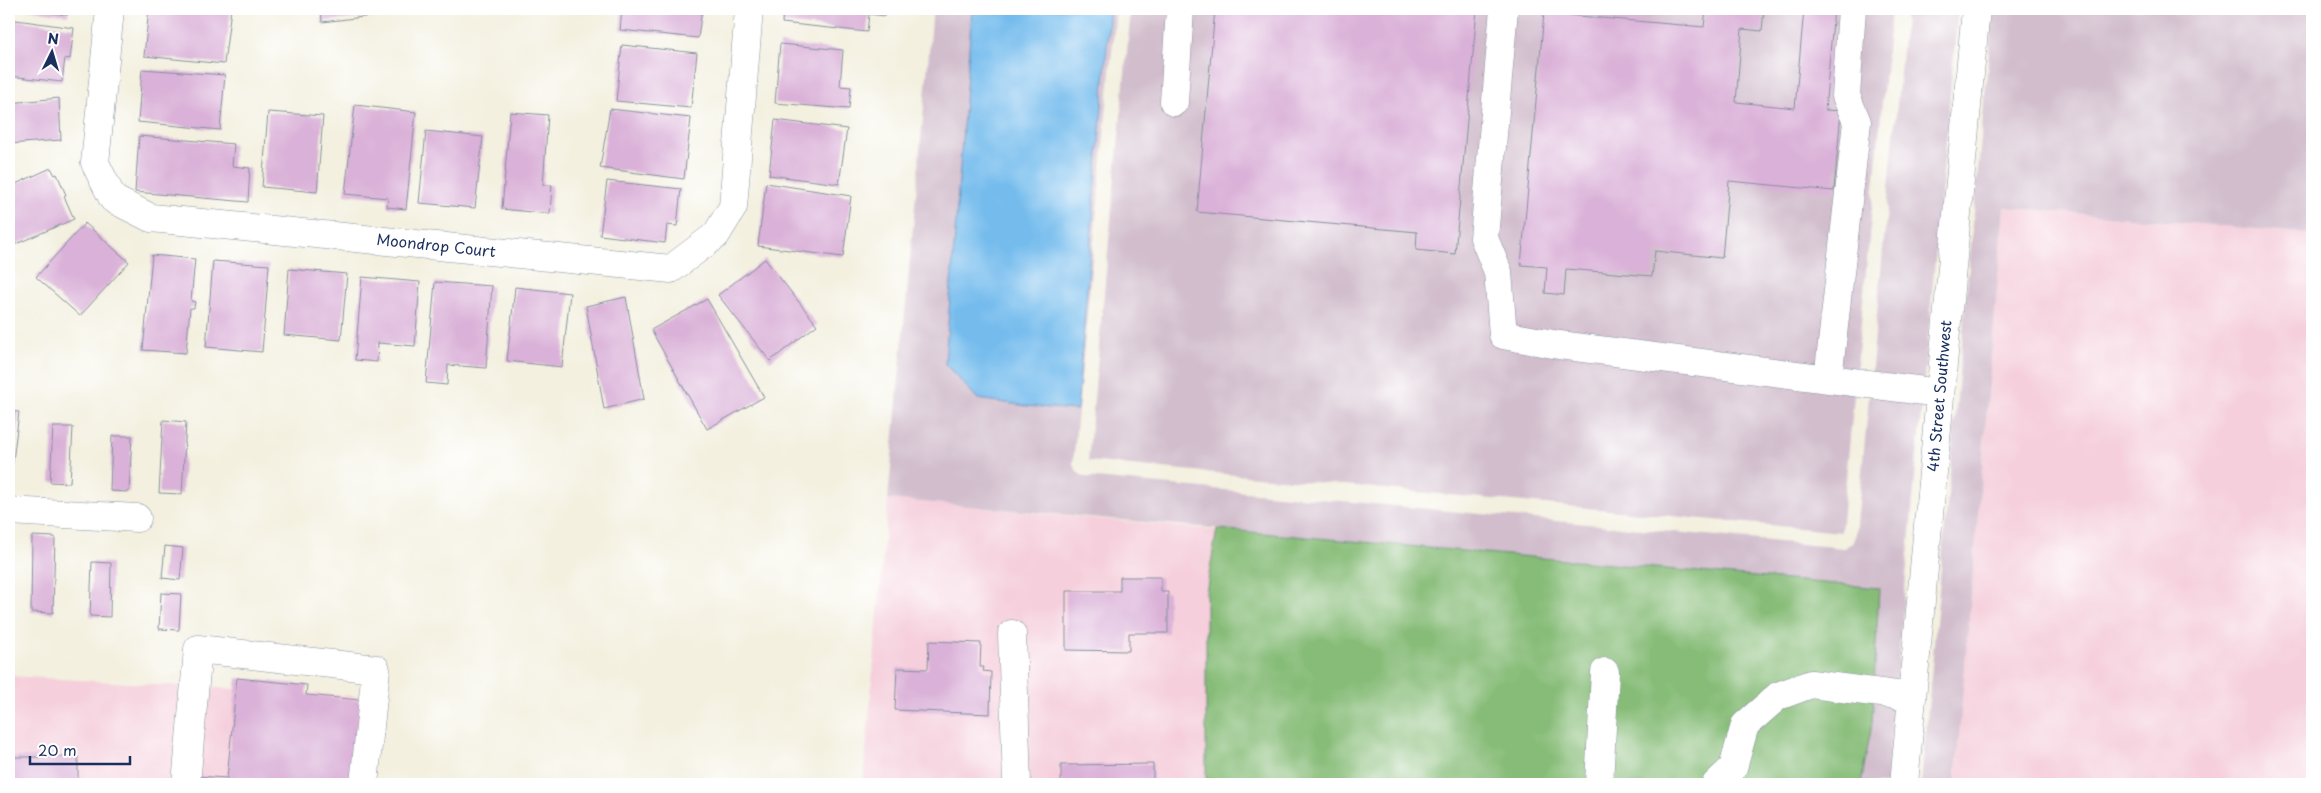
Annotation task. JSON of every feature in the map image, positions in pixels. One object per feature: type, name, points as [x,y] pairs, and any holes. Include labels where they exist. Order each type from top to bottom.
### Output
[{"type":"street","name":"Moondrop Court","points":[[110,9],[95,163],[113,199],[151,218],[671,269],[716,235],[733,207],[749,9]]},
{"type":"street","points":[[1174,102],[1180,9]]},
{"type":"street","points":[[1504,9],[1484,238],[1498,272],[1504,335],[1559,345],[1940,392]]},
{"type":"street","points":[[1828,379],[1857,122],[1846,96],[1852,9]]},
{"type":"street","name":"4th Street Southwest","points":[[1904,784],[1976,9]]},
{"type":"street","points":[[9,510],[137,518]]},
{"type":"street","points":[[1012,634],[1017,784]]},
{"type":"street","points":[[186,784],[198,649],[376,669],[364,784]]},
{"type":"street","points":[[1599,784],[1605,672]]},
{"type":"street","points":[[1716,784],[1733,768],[1746,725],[1778,696],[1812,684],[1912,697]]},
{"type":"shaded area","points":[[933,9],[972,9],[945,364],[978,399],[1026,406],[1076,410],[1110,9],[1116,9],[1073,464],[1078,473],[1086,477],[1844,548],[1852,543],[1856,534],[1906,9],[1958,9],[1887,784],[1861,784],[1872,723],[1879,588],[888,499]]},
{"type":"shaded area","points":[[1131,9],[1891,9],[1841,532],[1088,461]]},
{"type":"shaded area","points":[[1993,9],[2312,9],[2312,234],[2004,207],[1955,784],[1921,784]]},
{"type":"shaded area","points":[[2004,207],[2312,234],[2312,784],[1955,784]]},
{"type":"shaded area","points":[[888,499],[1217,530],[1206,592],[1206,784],[863,784]]},
{"type":"shaded area","points":[[9,676],[374,697],[371,784],[9,784]]},
{"type":"green space","points":[[1217,529],[1879,588],[1872,723],[1861,784],[1206,784],[1206,592]]},
{"type":"water","points":[[972,9],[1110,9],[1077,410],[1026,406],[978,399],[945,364]]},
{"type":"building","points":[[26,9],[68,9],[68,15]]},
{"type":"building","points":[[149,9],[231,9],[224,64],[144,56]]},
{"type":"building","points":[[321,9],[405,9],[405,12],[322,22]]},
{"type":"building","points":[[622,9],[702,9],[698,38],[620,30]]},
{"type":"building","points":[[783,9],[886,9],[885,16],[869,14],[867,32],[782,23]]},
{"type":"building","points":[[1215,9],[1477,9],[1455,254],[1416,250],[1417,232],[1197,212]]},
{"type":"building","points":[[1706,9],[1764,9],[1762,31],[1742,29],[1736,102],[1795,108],[1804,9],[1834,9],[1825,110],[1841,111],[1834,191],[1729,181],[1722,258],[1655,251],[1652,276],[1566,269],[1564,295],[1545,293],[1547,267],[1521,265],[1544,13],[1704,27]]},
{"type":"building","points":[[9,19],[74,28],[70,59],[65,58],[62,82],[9,76]]},
{"type":"building","points":[[780,44],[843,50],[840,86],[851,87],[849,109],[775,103]]},
{"type":"building","points":[[622,45],[697,53],[691,108],[616,101]]},
{"type":"building","points":[[142,69],[225,75],[220,130],[138,122]]},
{"type":"building","points":[[59,98],[61,140],[9,144],[9,103]]},
{"type":"building","points":[[355,105],[416,112],[406,209],[387,207],[388,198],[345,194]]},
{"type":"building","points":[[610,109],[691,118],[684,179],[600,168]]},
{"type":"building","points":[[268,112],[323,116],[317,192],[262,187]]},
{"type":"building","points":[[510,112],[548,115],[543,185],[552,185],[550,214],[502,209]]},
{"type":"building","points":[[775,120],[847,129],[839,184],[769,175]]},
{"type":"building","points":[[426,131],[483,137],[475,208],[419,203]]},
{"type":"building","points":[[139,136],[234,144],[232,166],[250,168],[248,202],[135,192]]},
{"type":"building","points":[[51,168],[55,175],[57,174],[74,219],[9,247],[9,187]]},
{"type":"building","points":[[607,181],[681,189],[677,226],[667,225],[665,243],[600,235]]},
{"type":"building","points":[[766,183],[851,196],[843,257],[758,246]]},
{"type":"building","points":[[85,223],[129,262],[80,316],[36,277]]},
{"type":"building","points":[[152,255],[195,259],[191,301],[195,302],[194,308],[190,308],[186,353],[143,350]]},
{"type":"building","points":[[765,259],[817,325],[770,361],[718,295]]},
{"type":"building","points":[[213,261],[269,265],[262,352],[206,347]]},
{"type":"building","points":[[289,269],[347,274],[341,340],[284,335]]},
{"type":"building","points":[[362,277],[420,282],[415,346],[378,343],[377,362],[355,360]]},
{"type":"building","points":[[435,282],[492,286],[486,368],[448,365],[447,385],[426,383]]},
{"type":"building","points":[[515,287],[570,293],[562,367],[507,361]]},
{"type":"building","points":[[626,297],[644,399],[604,409],[586,306]]},
{"type":"building","points":[[707,299],[764,397],[707,429],[651,330]]},
{"type":"building","points":[[9,411],[19,412],[10,486],[9,486]]},
{"type":"building","points":[[163,420],[186,422],[182,494],[159,493]]},
{"type":"building","points":[[53,427],[73,427],[70,483],[50,482]]},
{"type":"building","points":[[112,436],[132,436],[129,492],[110,491]]},
{"type":"building","points":[[32,536],[55,537],[53,613],[31,612]]},
{"type":"building","points":[[165,546],[183,548],[180,580],[162,578]]},
{"type":"building","points":[[92,562],[111,563],[110,617],[90,616]]},
{"type":"building","points":[[1120,577],[1161,577],[1161,592],[1168,592],[1168,633],[1129,633],[1129,651],[1066,650],[1066,591],[1120,591]]},
{"type":"building","points":[[161,593],[181,594],[179,630],[159,629]]},
{"type":"building","points":[[929,641],[981,643],[980,667],[984,667],[983,671],[991,672],[990,714],[895,710],[897,668],[928,669]]},
{"type":"building","points":[[237,678],[307,685],[306,695],[360,700],[352,784],[195,784],[196,776],[227,778]]},
{"type":"building","points":[[12,757],[78,757],[78,784],[12,784]]},
{"type":"building","points":[[1153,764],[1153,784],[1061,784],[1061,765]]}]
